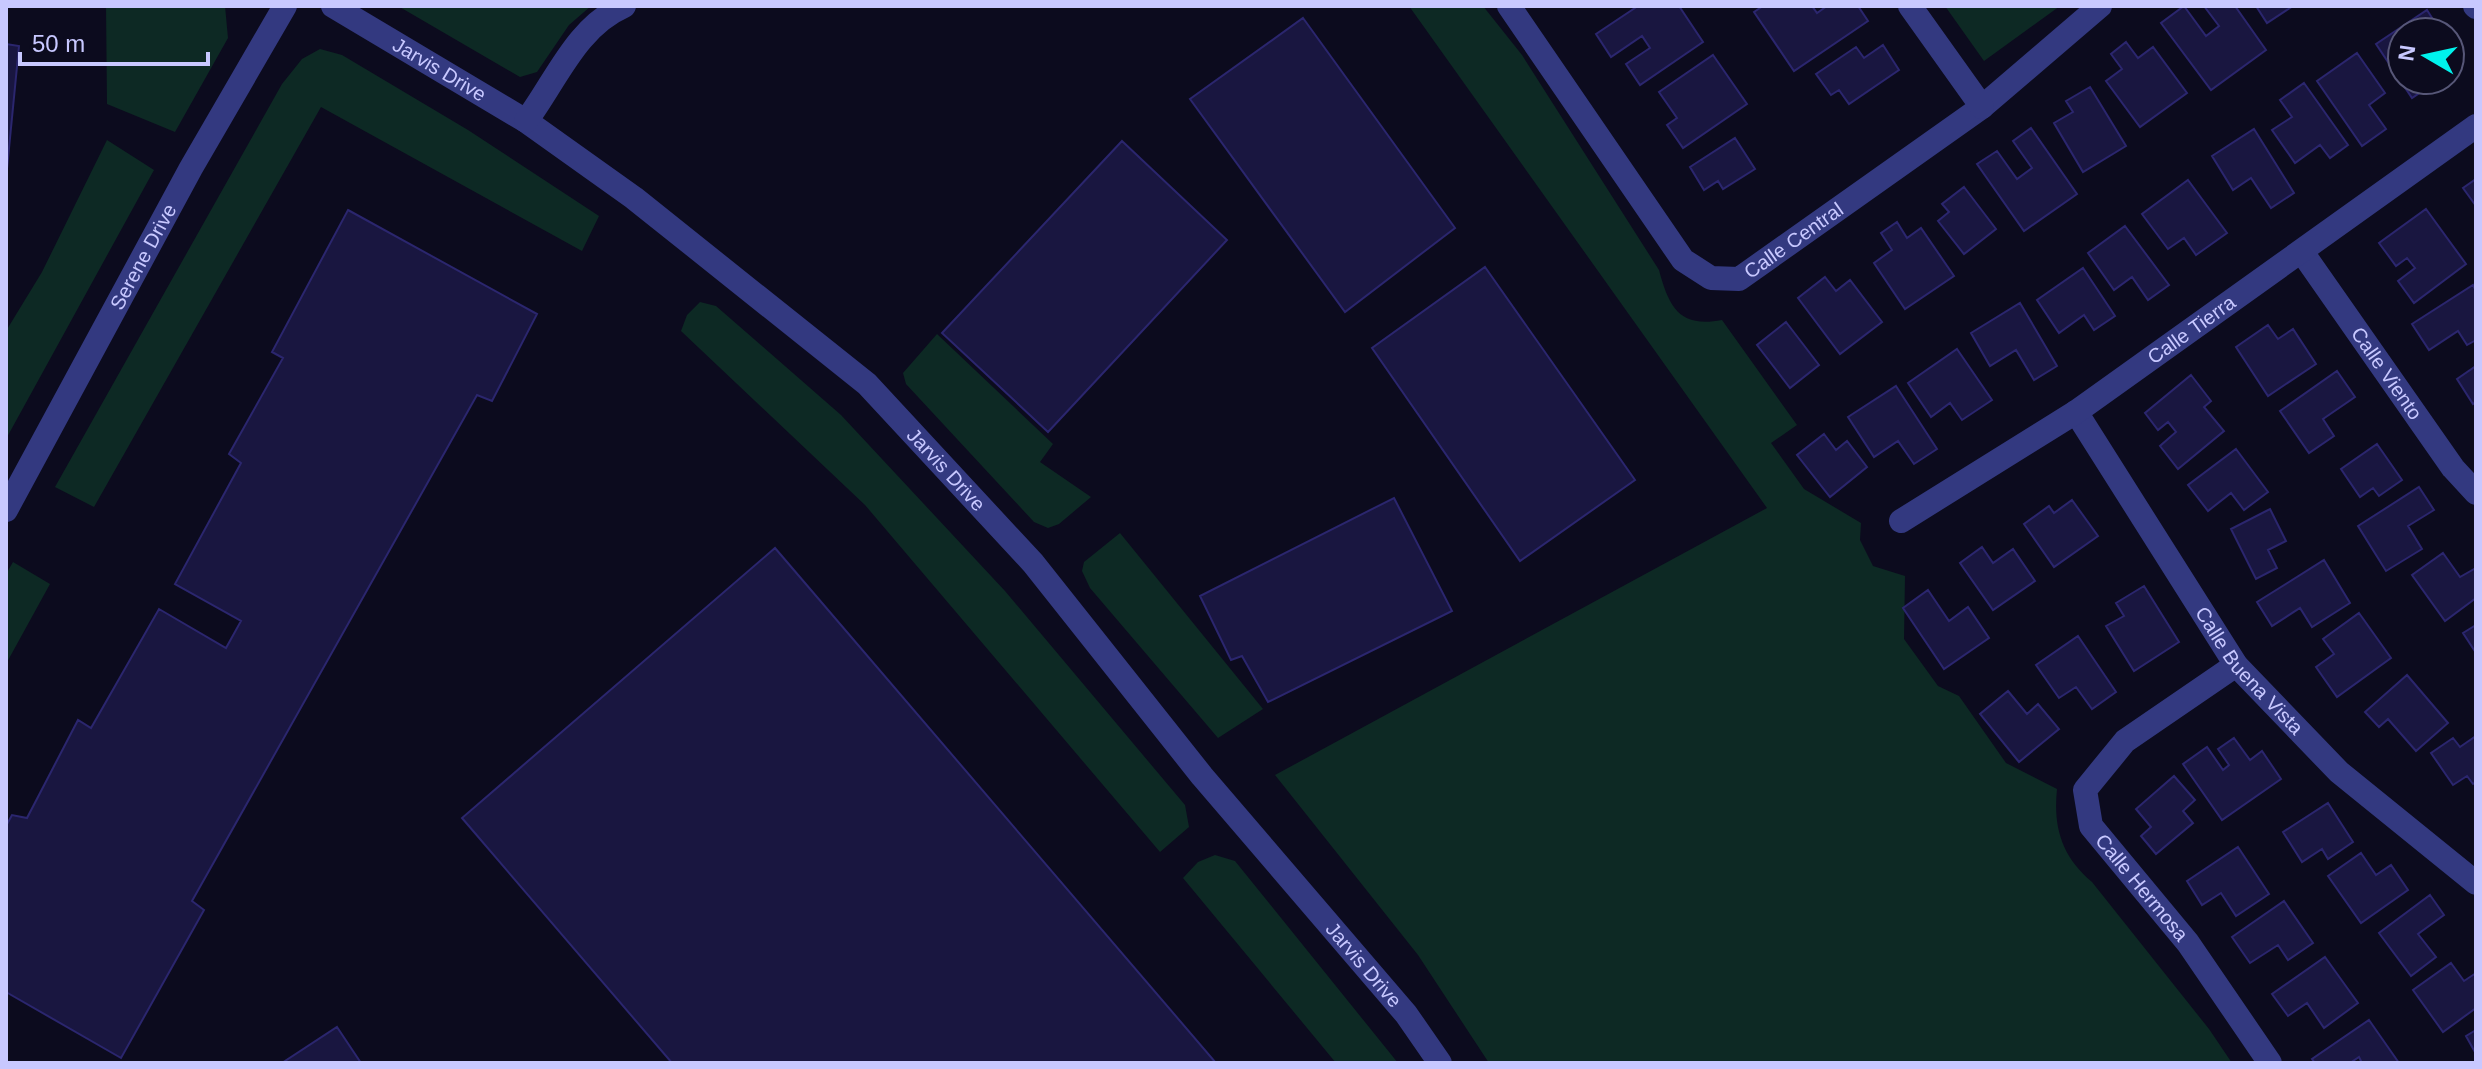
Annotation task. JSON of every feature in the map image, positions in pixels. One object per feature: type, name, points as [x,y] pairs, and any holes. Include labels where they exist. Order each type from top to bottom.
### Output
[{"type":"street","name":"Serene Drive","points":[[6,510],[191,168],[285,6]]},
{"type":"street","name":"Jarvis Drive","points":[[333,6],[526,121],[634,198],[867,384],[1033,563],[1202,776],[1406,1014],[1440,1063]]},
{"type":"street","points":[[526,121],[583,33],[607,14],[624,6]]},
{"type":"street","name":"Calle Central","points":[[1509,6],[1683,260],[1711,278],[1739,279],[1982,107],[2100,6]]},
{"type":"street","points":[[1910,6],[1982,107]]},
{"type":"street","name":"Calle Tierra","points":[[1901,521],[2076,412],[2476,126]]},
{"type":"street","name":"Calle Viento","points":[[2302,252],[2453,468],[2476,493]]},
{"type":"street","name":"Calle Buena Vista","points":[[2076,412],[2236,665],[2339,772],[2476,883]]},
{"type":"street","name":"Calle Hermosa","points":[[2236,665],[2125,741],[2085,790],[2091,826],[2188,943],[2270,1063]]},
{"type":"green space","points":[[106,6],[225,6],[228,38],[175,132],[107,104]]},
{"type":"green space","points":[[398,6],[591,6],[569,25],[537,72],[520,77]]},
{"type":"green space","points":[[1409,6],[1483,6],[1522,55],[1659,270],[1672,305],[1686,318],[1696,321],[1722,320],[1797,425],[1771,443],[1804,489],[1861,523],[1860,540],[1873,566],[1905,576],[1904,639],[1938,686],[1959,696],[2006,763],[2057,789],[2058,829],[2073,862],[2209,1029],[2232,1063],[1489,1063],[1418,955],[1275,775],[1767,508]]},
{"type":"green space","points":[[1945,6],[2060,6],[1984,61]]},
{"type":"green space","points":[[320,49],[342,55],[468,130],[599,216],[582,251],[321,107],[94,507],[55,487],[282,84],[302,59]]},
{"type":"green space","points":[[107,140],[154,170],[6,439],[6,331],[42,272]]},
{"type":"green space","points":[[700,302],[716,306],[841,415],[1005,591],[1185,805],[1189,827],[1160,852],[865,505],[681,331],[687,315]]},
{"type":"green space","points":[[937,334],[1053,444],[1040,462],[1091,497],[1059,524],[1048,528],[1034,522],[906,384],[903,373]]},
{"type":"green space","points":[[1120,533],[1263,709],[1218,738],[1090,588],[1082,571],[1084,562]]},
{"type":"green space","points":[[13,562],[50,584],[6,664],[6,574]]},
{"type":"green space","points":[[1215,855],[1235,861],[1398,1063],[1336,1063],[1183,878],[1198,862]]},
{"type":"building","points":[[1638,6],[1679,6],[1703,42],[1640,85],[1626,64],[1650,48],[1642,36],[1611,57],[1596,34]]},
{"type":"building","points":[[1763,6],[1812,6],[1817,13],[1827,6],[1858,6],[1868,21],[1794,71],[1754,12]]},
{"type":"building","points":[[2184,6],[2206,36],[2219,26],[2204,6],[2235,6],[2266,50],[2211,90],[2161,23]]},
{"type":"building","points":[[2256,6],[2293,6],[2267,23]]},
{"type":"building","points":[[1303,18],[1455,228],[1345,312],[1190,99]]},
{"type":"building","points":[[2386,37],[2386,59],[2376,44]]},
{"type":"building","points":[[2126,42],[2138,58],[2153,47],[2187,93],[2140,127],[2106,81],[2122,69],[2111,54]]},
{"type":"building","points":[[6,44],[19,46],[6,179]]},
{"type":"building","points":[[1883,45],[1899,70],[1849,104],[1839,90],[1831,95],[1816,74],[1856,47],[1864,58]]},
{"type":"building","points":[[2357,53],[2385,93],[2369,105],[2386,129],[2362,146],[2317,81]]},
{"type":"building","points":[[1713,55],[1747,104],[1683,148],[1667,125],[1677,118],[1659,92]]},
{"type":"building","points":[[2304,83],[2348,145],[2330,158],[2320,145],[2295,163],[2272,130],[2292,117],[2280,100]]},
{"type":"building","points":[[2090,87],[2126,146],[2083,172],[2054,123],[2073,112],[2066,101]]},
{"type":"building","points":[[2031,128],[2077,194],[2024,231],[1977,164],[1997,151],[2017,179],[2032,168],[2013,141]]},
{"type":"building","points":[[2254,129],[2294,193],[2271,208],[2251,178],[2233,190],[2212,156]]},
{"type":"building","points":[[1735,138],[1755,169],[1723,189],[1718,181],[1704,190],[1690,167]]},
{"type":"building","points":[[1122,141],[1227,240],[1048,432],[942,333]]},
{"type":"building","points":[[2476,179],[2476,206],[2463,188]]},
{"type":"building","points":[[2188,180],[2227,233],[2196,255],[2184,238],[2168,249],[2142,214]]},
{"type":"building","points":[[1964,187],[1996,229],[1964,254],[1938,221],[1949,212],[1942,204]]},
{"type":"building","points":[[2426,209],[2466,264],[2414,303],[2398,281],[2415,268],[2407,258],[2396,266],[2379,243]]},
{"type":"building","points":[[348,210],[537,314],[492,401],[477,395],[192,901],[204,910],[121,1058],[6,992],[6,826],[12,815],[27,818],[78,720],[91,728],[159,609],[226,648],[241,621],[175,584],[241,463],[229,454],[283,358],[272,352]]},
{"type":"building","points":[[1897,222],[1907,238],[1921,228],[1954,276],[1905,309],[1874,263],[1892,250],[1881,233]]},
{"type":"building","points":[[2125,226],[2169,285],[2148,300],[2132,277],[2114,290],[2088,253]]},
{"type":"building","points":[[1485,267],[1635,480],[1520,561],[1372,348]]},
{"type":"building","points":[[2083,268],[2115,316],[2094,330],[2084,315],[2059,333],[2037,300]]},
{"type":"building","points":[[1825,277],[1836,291],[1850,280],[1882,322],[1840,354],[1798,298]]},
{"type":"building","points":[[2473,285],[2476,291],[2476,340],[2467,345],[2458,331],[2429,350],[2412,324]]},
{"type":"building","points":[[2020,303],[2057,366],[2034,380],[2016,350],[1990,366],[1971,333]]},
{"type":"building","points":[[1786,322],[1819,365],[1790,388],[1757,345]]},
{"type":"building","points":[[2268,325],[2278,339],[2293,329],[2316,364],[2268,396],[2236,347]]},
{"type":"building","points":[[1957,349],[1992,400],[1962,420],[1950,403],[1931,417],[1908,383]]},
{"type":"building","points":[[2476,366],[2476,402],[2473,404],[2457,379]]},
{"type":"building","points":[[2337,371],[2355,397],[2323,419],[2334,436],[2309,453],[2280,411]]},
{"type":"building","points":[[2191,375],[2211,401],[2204,407],[2224,431],[2178,469],[2160,446],[2176,432],[2168,422],[2158,430],[2145,413]]},
{"type":"building","points":[[1896,386],[1937,449],[1914,464],[1898,441],[1874,457],[1848,417]]},
{"type":"building","points":[[1824,434],[1836,450],[1847,441],[1867,467],[1830,497],[1797,455]]},
{"type":"building","points":[[2377,444],[2402,480],[2379,496],[2373,488],[2360,497],[2341,469]]},
{"type":"building","points":[[2236,449],[2268,492],[2244,510],[2231,493],[2208,511],[2188,485]]},
{"type":"building","points":[[2419,487],[2434,510],[2408,526],[2422,549],[2386,571],[2358,526]]},
{"type":"building","points":[[1394,498],[1452,611],[1268,702],[1242,656],[1231,660],[1200,596]]},
{"type":"building","points":[[2072,500],[2098,536],[2054,567],[2024,524],[2049,506],[2054,513]]},
{"type":"building","points":[[2270,509],[2286,541],[2268,550],[2277,568],[2256,579],[2231,529]]},
{"type":"building","points":[[1982,547],[1993,563],[2013,549],[2035,581],[1993,610],[1960,563]]},
{"type":"building","points":[[775,548],[1216,1063],[672,1063],[462,818]]},
{"type":"building","points":[[2443,553],[2460,577],[2476,568],[2476,598],[2445,621],[2412,575]]},
{"type":"building","points":[[2324,560],[2350,603],[2312,627],[2300,608],[2272,626],[2257,602]]},
{"type":"building","points":[[2144,586],[2179,642],[2134,671],[2106,626],[2124,616],[2116,603]]},
{"type":"building","points":[[1928,590],[1949,621],[1968,607],[1989,638],[1944,669],[1903,608]]},
{"type":"building","points":[[2359,613],[2391,658],[2337,697],[2316,667],[2334,654],[2323,639]]},
{"type":"building","points":[[2476,625],[2476,653],[2463,633]]},
{"type":"building","points":[[2078,636],[2116,692],[2092,709],[2076,687],[2059,698],[2036,665]]},
{"type":"building","points":[[2407,675],[2448,723],[2416,751],[2388,719],[2379,727],[2365,712]]},
{"type":"building","points":[[2008,691],[2027,714],[2038,704],[2059,729],[2019,762],[1980,714]]},
{"type":"building","points":[[2476,736],[2476,782],[2473,784],[2467,776],[2453,785],[2431,753],[2453,738],[2460,747]]},
{"type":"building","points":[[2234,738],[2250,760],[2262,751],[2281,779],[2222,820],[2183,764],[2207,747],[2223,770],[2229,765],[2218,749]]},
{"type":"building","points":[[2174,776],[2195,800],[2183,811],[2193,823],[2156,854],[2141,836],[2151,827],[2136,809]]},
{"type":"building","points":[[2328,803],[2353,842],[2328,859],[2322,849],[2302,862],[2283,832]]},
{"type":"building","points":[[2238,847],[2269,894],[2236,916],[2221,893],[2202,905],[2187,881]]},
{"type":"building","points":[[2361,853],[2376,875],[2391,865],[2408,890],[2361,923],[2328,876]]},
{"type":"building","points":[[2430,895],[2444,915],[2418,934],[2436,957],[2411,976],[2379,933]]},
{"type":"building","points":[[2284,901],[2313,943],[2288,960],[2278,945],[2250,963],[2232,937]]},
{"type":"building","points":[[2325,957],[2358,1003],[2324,1028],[2307,1003],[2288,1016],[2272,994]]},
{"type":"building","points":[[2451,963],[2464,981],[2476,973],[2476,1008],[2443,1032],[2413,990]]},
{"type":"building","points":[[2369,1020],[2399,1063],[2362,1063],[2359,1057],[2350,1063],[2315,1063],[2312,1059]]},
{"type":"building","points":[[337,1027],[361,1063],[282,1063]]},
{"type":"building","points":[[2476,1030],[2476,1054],[2466,1036]]}]
